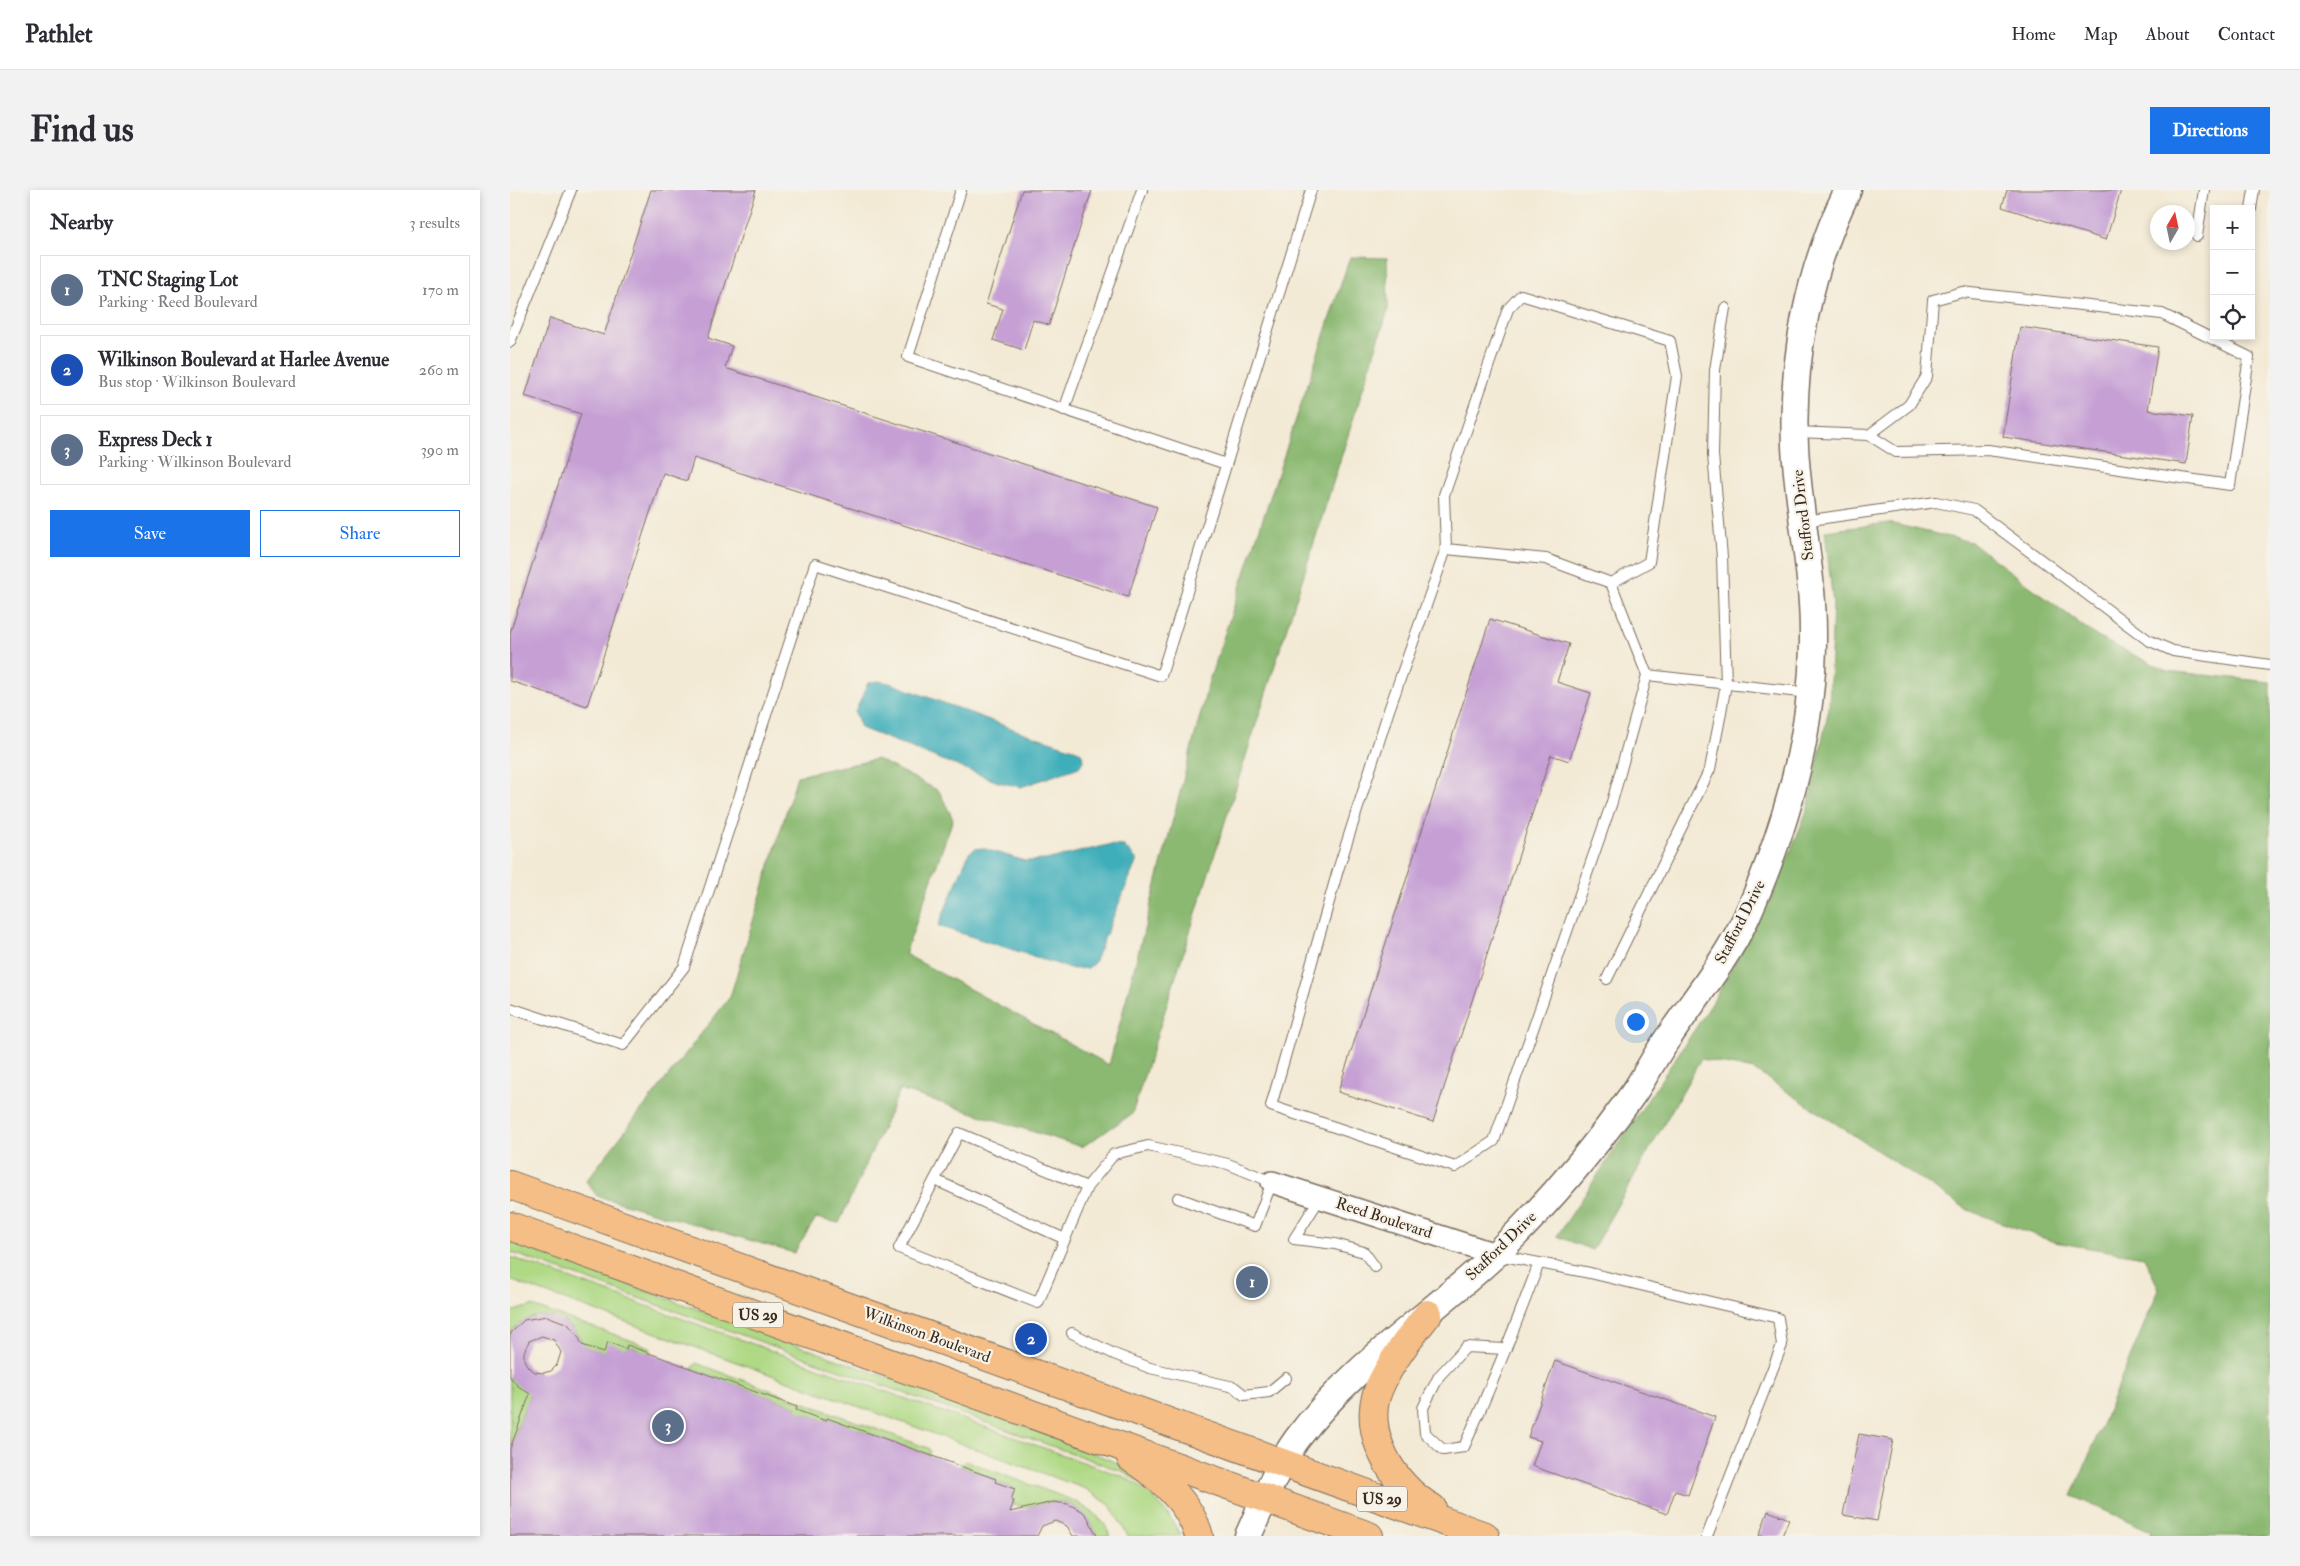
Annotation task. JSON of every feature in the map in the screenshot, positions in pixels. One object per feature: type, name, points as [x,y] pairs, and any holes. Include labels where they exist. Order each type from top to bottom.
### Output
[{"type":"main road","name":"Wilkinson Boulevard","points":[[510,1185],[1283,1462],[1483,1536]]},
{"type":"main road","name":"US 29","points":[[510,1226],[1089,1433],[1370,1536]]},
{"type":"main road","points":[[627,1268],[640,1232]]},
{"type":"main road","points":[[1428,1314],[1393,1361],[1378,1390],[1374,1414],[1377,1437],[1388,1466],[1403,1486],[1426,1504],[1483,1536]]},
{"type":"main road","points":[[1089,1433],[1150,1471],[1172,1490],[1185,1508],[1199,1536]]},
{"type":"street","name":"Stafford Drive","points":[[1248,1536],[1283,1462],[1297,1440],[1324,1406],[1357,1371],[1428,1314],[1495,1254],[1576,1170],[1634,1092],[1667,1038],[1706,984],[1744,921],[1778,843],[1793,792],[1805,736],[1814,632],[1811,574],[1795,432],[1796,381],[1815,274],[1848,190]]},
{"type":"street","name":"Reed Boulevard","points":[[1272,1182],[1495,1254]]},
{"type":"lane","points":[[510,342],[571,190]]},
{"type":"lane","points":[[961,190],[908,357],[1226,464]]},
{"type":"lane","points":[[1064,410],[1142,190]]},
{"type":"lane","points":[[510,1008],[623,1045],[684,967],[815,564],[1161,676],[1311,190]]},
{"type":"lane","points":[[2196,236],[2204,190]]},
{"type":"lane","points":[[2252,205],[2254,190]]},
{"type":"lane","points":[[1795,432],[1869,435],[1896,452],[1988,450],[2230,485],[2248,357],[2162,314],[1962,292],[1933,300],[1928,376],[1909,405],[1869,435]]},
{"type":"lane","points":[[1446,549],[1546,559],[1610,583],[1647,675],[1612,802],[1494,1142],[1455,1167],[1271,1106],[1338,870],[1389,710],[1446,549],[1444,495],[1508,309],[1521,295],[1670,341],[1677,376],[1649,562],[1610,583]]},
{"type":"lane","points":[[1607,979],[1710,769],[1726,684],[1722,557],[1713,455],[1715,370],[1725,308]]},
{"type":"lane","points":[[1804,521],[1936,502],[1974,510],[2148,640],[2173,651],[2270,664]]},
{"type":"lane","points":[[1647,675],[1810,693]]},
{"type":"lane","points":[[1087,1187],[959,1133],[899,1248],[1038,1303],[1087,1187],[1114,1154],[1148,1146],[1228,1164],[1272,1182],[1255,1226],[1178,1198]]},
{"type":"lane","points":[[935,1180],[1065,1239]]},
{"type":"lane","points":[[1320,1198],[1294,1239],[1335,1244],[1364,1252],[1375,1267]]},
{"type":"lane","points":[[1495,1254],[1778,1318],[1782,1345],[1707,1536]]},
{"type":"lane","points":[[1506,1349],[1466,1347],[1439,1376],[1423,1408],[1425,1433],[1443,1450],[1464,1447],[1506,1349],[1539,1263]]},
{"type":"lane","points":[[1072,1332],[1114,1354],[1150,1368],[1234,1387],[1244,1395],[1269,1392],[1286,1378]]},
{"type":"green space","points":[[1350,257],[1387,258],[1388,310],[1132,1114],[1082,1147],[900,1090],[839,1223],[816,1218],[794,1253],[597,1196],[586,1181],[730,997],[797,776],[877,759],[939,791],[953,819],[905,954],[1109,1065],[1209,681]]},
{"type":"green space","points":[[1889,523],[1971,542],[2099,638],[2167,671],[2270,682],[2270,1536],[2150,1536],[2151,1531],[2072,1496],[2159,1289],[2144,1257],[2054,1242],[1968,1210],[1754,1070],[1701,1059],[1592,1250],[1557,1236],[1711,1005],[1773,895],[1808,808],[1829,708],[1833,603],[1825,531]]},
{"type":"green space","points":[[510,1242],[1059,1439],[1127,1467],[1175,1506],[1173,1514],[1153,1491],[1124,1472],[510,1252]]},
{"type":"green space","points":[[510,1257],[1122,1476],[1140,1487],[1156,1501],[1170,1518],[1181,1536],[1128,1536],[1110,1505],[1086,1489],[510,1280]]},
{"type":"green space","points":[[532,1306],[650,1347],[650,1354],[627,1345],[626,1349],[604,1352],[587,1348],[575,1331],[566,1323],[549,1316],[540,1316],[523,1321],[510,1334],[510,1312]]},
{"type":"green space","points":[[696,1363],[928,1448],[930,1451],[929,1455],[827,1418],[822,1431],[820,1419],[803,1413],[792,1420],[797,1407],[692,1369]]},
{"type":"green space","points":[[510,1377],[524,1390],[577,1412],[529,1395],[510,1449]]},
{"type":"green space","points":[[966,1461],[1075,1501],[1095,1514],[1105,1525],[1110,1536],[1096,1536],[1094,1528],[1085,1515],[1067,1503],[1051,1502],[1028,1507],[1013,1504],[1014,1501],[1011,1500],[1015,1489],[999,1483],[995,1494],[992,1493],[996,1479],[960,1466]]},
{"type":"water","points":[[878,681],[890,683],[1027,734],[1077,750],[1082,754],[1083,761],[1079,767],[1021,787],[998,782],[861,728],[855,712],[868,683]]},
{"type":"water","points":[[1108,845],[1124,846],[1137,860],[1094,963],[1088,968],[1073,969],[938,926],[969,853],[975,849],[982,848],[1025,861],[1046,860]]},
{"type":"building","points":[[651,190],[756,190],[708,338],[732,346],[725,368],[1157,507],[1128,597],[694,458],[687,481],[663,473],[587,706],[510,681],[510,633],[581,414],[525,396],[550,318],[604,335]]},
{"type":"building","points":[[1022,190],[1092,190],[1049,325],[1033,320],[1024,350],[993,340],[1003,309],[986,304]]},
{"type":"building","points":[[2007,190],[2121,190],[2106,240],[2002,207]]},
{"type":"building","points":[[2020,327],[2158,347],[2148,410],[2193,416],[2186,464],[2003,437]]},
{"type":"building","points":[[1490,619],[1569,644],[1557,682],[1591,693],[1569,761],[1551,755],[1433,1122],[1338,1092]]},
{"type":"building","points":[[547,1316],[568,1324],[578,1336],[582,1345],[604,1352],[608,1342],[626,1349],[627,1345],[797,1407],[796,1410],[826,1421],[827,1418],[996,1479],[995,1482],[1015,1489],[1011,1500],[1014,1501],[1010,1512],[1053,1502],[1068,1504],[1082,1511],[1087,1516],[1097,1536],[1073,1536],[1067,1526],[1055,1521],[1042,1526],[1037,1536],[510,1536],[510,1449],[530,1394],[518,1386],[510,1377],[510,1334],[524,1320]],"holes":[[[542,1336],[554,1340],[561,1352],[557,1365],[551,1371],[543,1373],[535,1372],[528,1367],[524,1360],[524,1352],[529,1341]]]},
{"type":"building","points":[[1555,1361],[1715,1417],[1688,1495],[1675,1491],[1667,1514],[1532,1466],[1541,1441],[1528,1437]]},
{"type":"building","points":[[1859,1434],[1893,1440],[1877,1521],[1843,1515]]},
{"type":"building","points":[[1768,1511],[1789,1519],[1782,1536],[1759,1536]]},
{"type":"place","name":"TNC Staging Lot","points":[[1252,1282]]},
{"type":"place","name":"Wilkinson Boulevard at Harlee Avenue","points":[[1031,1339]]},
{"type":"place","name":"Express Deck 1","points":[[668,1426]]}]
